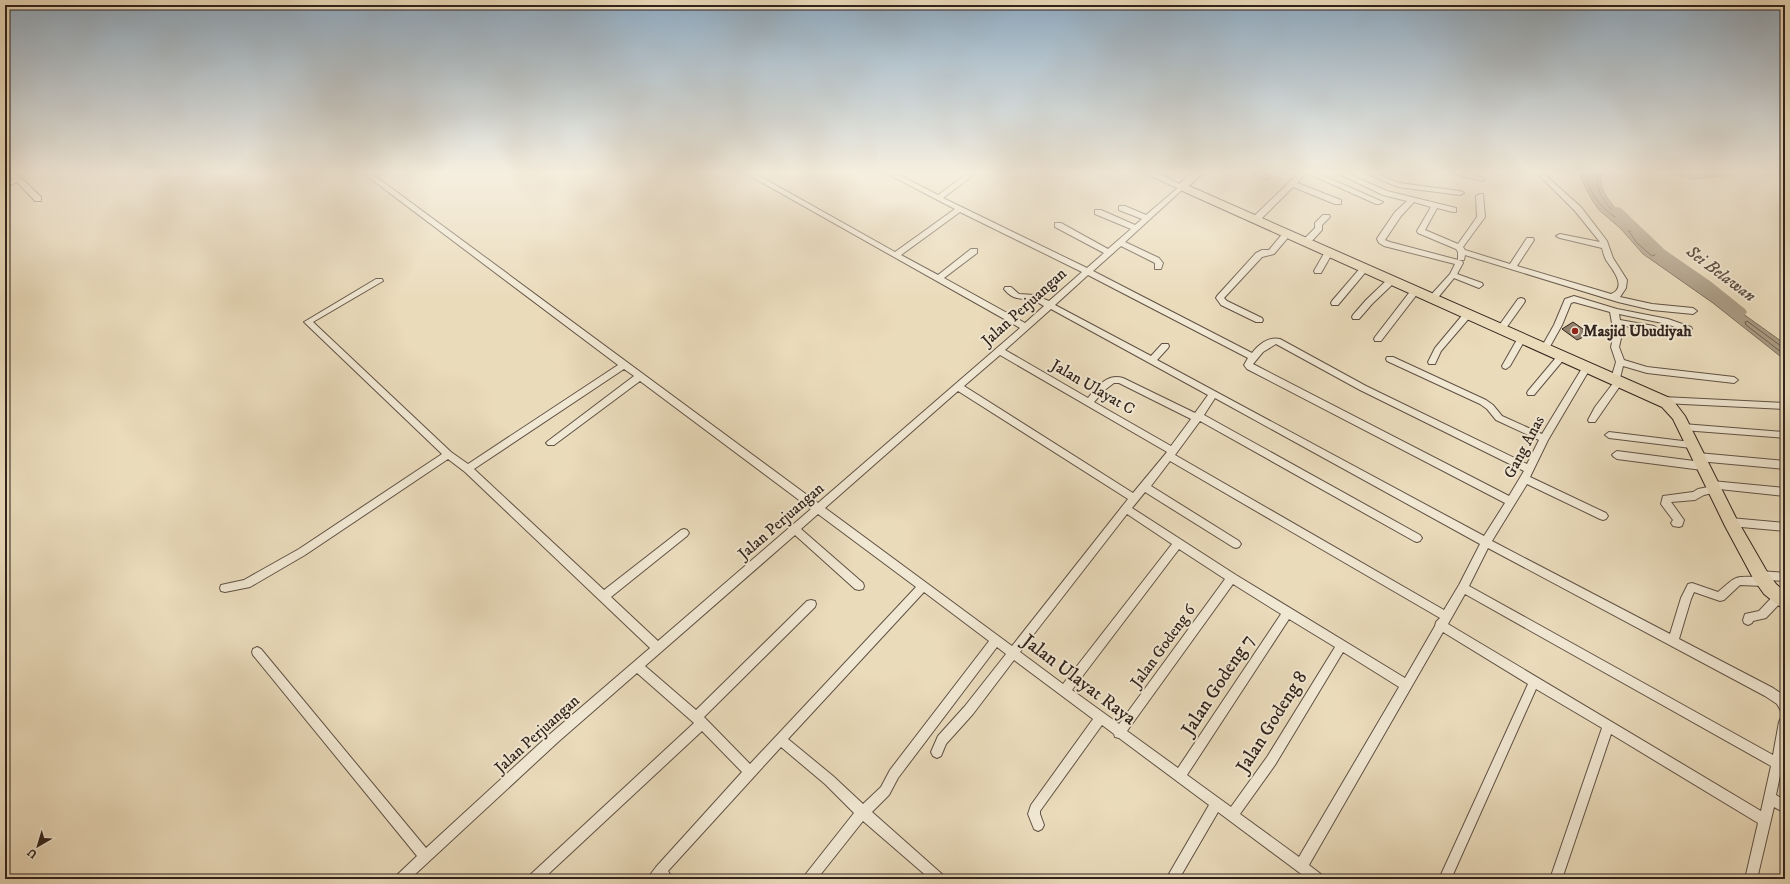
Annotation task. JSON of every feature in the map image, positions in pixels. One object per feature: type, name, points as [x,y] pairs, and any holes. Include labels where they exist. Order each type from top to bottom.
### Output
[{"type":"main road","points":[[1242,214],[1663,400],[1674,410],[1730,522],[1762,579],[1782,599]]},
{"type":"street","name":"Jalan Ulayat Raya","points":[[421,214],[996,640],[1119,733],[1318,879]]},
{"type":"street","points":[[822,214],[1025,327]]},
{"type":"street","points":[[896,255],[953,214]]},
{"type":"street","points":[[971,214],[1087,271],[1252,357]]},
{"type":"street","points":[[1103,214],[1135,228]]},
{"type":"street","points":[[1137,214],[1146,218]]},
{"type":"street","name":"Jalan Perjuangan","points":[[401,879],[554,738],[794,528],[818,509],[1050,305],[1150,214]]},
{"type":"street","points":[[1255,220],[1261,214]]},
{"type":"street","points":[[1398,214],[1382,236],[1382,241],[1393,246],[1459,263]]},
{"type":"street","points":[[1430,214],[1421,231],[1461,250],[1612,297],[1652,307],[1693,312]]},
{"type":"street","points":[[1433,298],[1453,275],[1459,263],[1461,250],[1481,217],[1481,214]]},
{"type":"street","points":[[1581,214],[1598,234],[1605,246],[1609,258],[1623,280],[1622,288],[1617,295],[1612,297]]},
{"type":"street","points":[[1306,242],[1319,228],[1318,225],[1326,217]]},
{"type":"street","points":[[1058,225],[1108,252]]},
{"type":"street","points":[[1259,320],[1224,303],[1220,298],[1259,255],[1265,252],[1271,252],[1287,234]]},
{"type":"street","points":[[1560,236],[1605,246]]},
{"type":"street","points":[[1512,266],[1530,240]]},
{"type":"street","points":[[1120,242],[1156,260],[1159,263],[1158,267]]},
{"type":"street","points":[[938,278],[974,250]]},
{"type":"street","points":[[1318,271],[1329,252]]},
{"type":"street","points":[[1335,303],[1365,268]]},
{"type":"street","points":[[1453,275],[1479,285]]},
{"type":"street","points":[[1356,317],[1392,280]]},
{"type":"street","points":[[379,281],[308,322],[448,454],[468,469],[658,647]]},
{"type":"street","points":[[1008,289],[1017,296],[1034,298],[1050,305],[1486,542],[1776,696],[1785,707]]},
{"type":"street","points":[[1378,339],[1415,290]]},
{"type":"street","points":[[1592,420],[1597,409],[1613,390],[1617,380],[1620,362],[1615,347],[1618,337],[1617,322],[1612,297]]},
{"type":"street","points":[[1545,348],[1568,301],[1574,299],[1614,311],[1668,322],[1688,329]]},
{"type":"street","points":[[1501,329],[1521,301]]},
{"type":"street","points":[[1432,362],[1438,350],[1468,314]]},
{"type":"street","points":[[1617,322],[1654,329]]},
{"type":"street","points":[[1506,366],[1522,338]]},
{"type":"street","points":[[1510,502],[1252,368],[1248,365],[1252,357],[1271,342],[1277,341],[1363,388],[1529,469]]},
{"type":"street","points":[[1151,361],[1165,346]]},
{"type":"street","name":"Jalan Ulayat C","points":[[998,350],[1089,402],[1442,621],[1534,682],[1764,820]]},
{"type":"street","points":[[1532,393],[1562,356]]},
{"type":"street","points":[[1390,359],[1482,402],[1490,407],[1499,418],[1544,439]]},
{"type":"street","points":[[1620,362],[1647,370],[1734,380]]},
{"type":"street","points":[[468,469],[624,365]]},
{"type":"street","name":"Gang Anas","points":[[1301,866],[1462,588],[1486,542],[1525,479],[1544,439],[1587,367]]},
{"type":"street","points":[[551,443],[640,376]]},
{"type":"street","points":[[1089,402],[1108,382],[1114,379],[1120,380],[1198,417],[1417,538]]},
{"type":"street","points":[[957,386],[1134,498]]},
{"type":"street","points":[[937,752],[942,740],[969,710],[1012,652],[1144,487],[1214,394]]},
{"type":"street","points":[[1663,400],[1704,400],[1785,406]]},
{"type":"street","points":[[1683,427],[1783,435]]},
{"type":"street","points":[[1609,435],[1691,445]]},
{"type":"street","points":[[225,588],[246,584],[253,581],[302,552],[448,454]]},
{"type":"street","points":[[1617,455],[1700,462],[1785,465]]},
{"type":"street","points":[[1525,479],[1603,516]]},
{"type":"street","points":[[1144,487],[1236,544]]},
{"type":"street","points":[[1676,523],[1679,523],[1679,520],[1666,504],[1666,499],[1687,496],[1694,497],[1713,487],[1785,492]]},
{"type":"street","points":[[1126,509],[1232,578],[1406,686]]},
{"type":"street","points":[[1730,522],[1785,527]]},
{"type":"street","points":[[794,528],[859,586]]},
{"type":"street","points":[[604,596],[684,533]]},
{"type":"street","points":[[1064,691],[1178,543]]},
{"type":"street","points":[[1673,642],[1688,591],[1692,587],[1720,597],[1738,582],[1785,577]]},
{"type":"street","name":"Jalan Godeng 6","points":[[1119,733],[1232,578]]},
{"type":"street","points":[[660,876],[750,772],[923,586]]},
{"type":"street","points":[[1462,588],[1776,762]]},
{"type":"street","points":[[1748,620],[1752,616],[1762,616],[1782,599]]},
{"type":"street","points":[[534,879],[699,720],[811,604]]},
{"type":"street","name":"Jalan Godeng 7","points":[[1179,777],[1288,612]]},
{"type":"street","points":[[809,879],[862,812],[870,807],[885,790],[894,774],[996,640]]},
{"type":"street","name":"Jalan Godeng 8","points":[[1232,815],[1271,761],[1341,646]]},
{"type":"street","points":[[257,652],[426,857]]},
{"type":"street","points":[[637,666],[699,720],[750,772]]},
{"type":"street","points":[[1446,879],[1534,682]]},
{"type":"street","points":[[1038,825],[1034,814],[1035,809],[1100,718]]},
{"type":"street","points":[[1751,879],[1770,798],[1785,722]]},
{"type":"street","points":[[1556,879],[1608,726]]},
{"type":"street","points":[[780,739],[816,768],[862,812],[939,879]]},
{"type":"street","points":[[1770,798],[1785,807]]},
{"type":"street","points":[[1172,879],[1216,804]]},
{"type":"water","name":"Sei Belawan","points":[[1604,214],[1621,214],[1650,242],[1680,267],[1785,344],[1785,360],[1713,303],[1643,254],[1620,228]]},
{"type":"building","name":"Masjid Ubudiyah","points":[[1573,322],[1590,334],[1577,340],[1562,329]]},
{"type":"waterway","name":"Sei Belawan","points":[[1620,214],[1661,253],[1705,284],[1740,312]]},
{"type":"place","name":"Masjid Ubudiyah","points":[[1575,331]]}]
